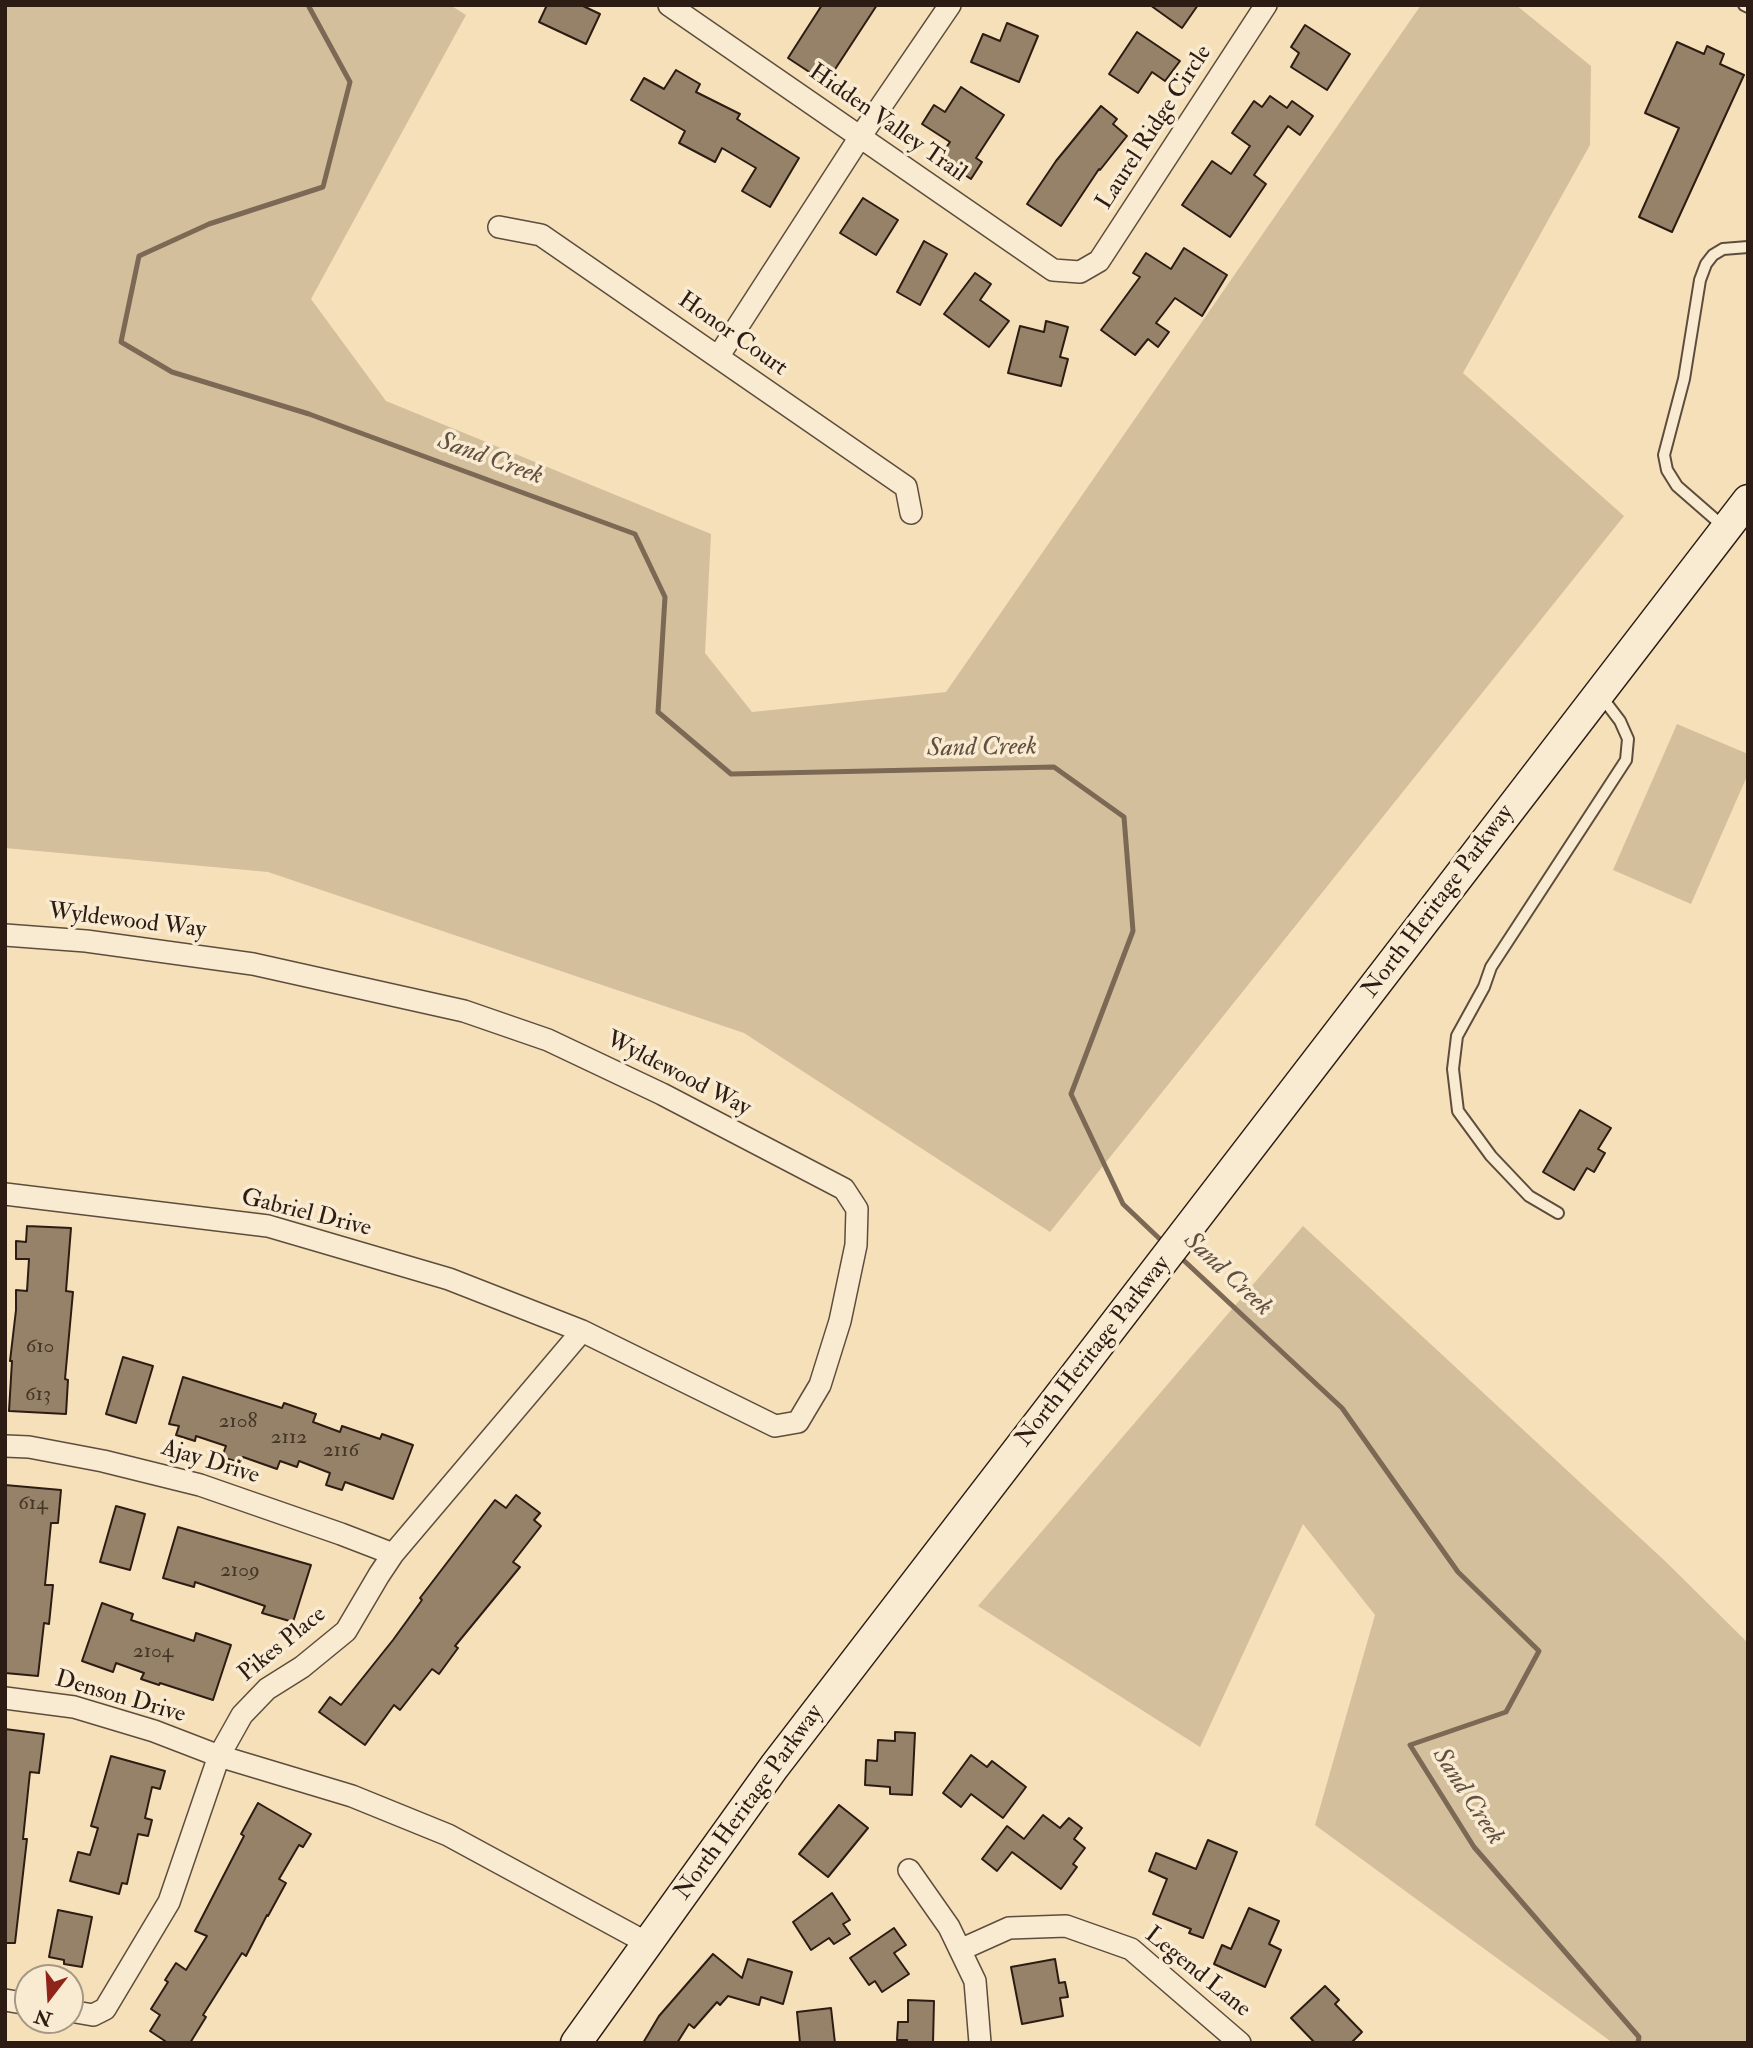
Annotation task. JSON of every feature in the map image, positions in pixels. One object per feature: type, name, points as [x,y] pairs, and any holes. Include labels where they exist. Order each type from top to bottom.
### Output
[{"type":"main road","name":"North Heritage Parkway","points":[[576,2043],[774,1767],[1748,500]]},
{"type":"street","name":"Hidden Valley Trail","points":[[669,5],[1053,270],[1080,272]]},
{"type":"street","points":[[718,357],[860,137],[950,5]]},
{"type":"street","name":"Laurel Ridge Circle","points":[[1080,272],[1099,261],[1266,5]]},
{"type":"street","name":"Honor Court","points":[[499,227],[541,235],[906,486],[911,513]]},
{"type":"street","name":"Wyldewood Way","points":[[5,935],[86,942],[253,964],[464,1011],[548,1040],[662,1094],[845,1189],[857,1209],[856,1245],[840,1321],[820,1385],[798,1422],[775,1426],[582,1331]]},
{"type":"street","name":"Gabriel Drive","points":[[5,1194],[268,1226],[449,1279],[582,1331]]},
{"type":"street","name":"Pikes Place","points":[[84,2013],[93,2015],[105,2009],[169,1902],[219,1756],[242,1715],[267,1689],[302,1667],[346,1631],[393,1554],[582,1331]]},
{"type":"street","name":"Ajay Drive","points":[[5,1446],[29,1447],[103,1461],[200,1485],[393,1554]]},
{"type":"street","name":"Denson Drive","points":[[5,1698],[74,1707],[154,1731],[219,1756],[352,1796],[448,1835],[647,1943]]},
{"type":"street","points":[[909,1870],[949,1927],[975,1981],[980,2043]]},
{"type":"street","name":"Legend Lane","points":[[960,1950],[1009,1928],[1066,1926],[1131,1949],[1240,2043]]},
{"type":"lane","points":[[1726,528],[1677,486],[1667,470],[1664,455],[1684,380],[1700,280],[1706,264],[1713,255],[1723,249],[1748,247]]},
{"type":"lane","points":[[1559,1213],[1530,1196],[1491,1156],[1458,1111],[1453,1069],[1457,1036],[1484,986],[1491,967],[1626,760],[1628,739],[1620,722],[1599,694]]},
{"type":"shaded area","points":[[5,5],[450,5],[466,15],[311,299],[386,401],[711,534],[705,653],[752,712],[946,692],[1421,5],[1516,5],[1591,66],[1590,145],[1463,373],[1624,516],[1050,1232],[744,1033],[268,872],[5,848]]},
{"type":"shaded area","points":[[1677,724],[1748,754],[1748,774],[1691,904],[1613,870]]},
{"type":"shaded area","points":[[1303,1226],[1665,1561],[1748,1643],[1748,2043],[1613,2043],[1315,1825],[1375,1615],[1303,1524],[1200,1747],[978,1606]]},
{"type":"building","points":[[547,5],[581,5],[600,14],[586,44],[539,22]]},
{"type":"building","points":[[822,5],[877,5],[826,83],[788,58]]},
{"type":"building","points":[[1150,5],[1198,5],[1182,28]]},
{"type":"building","points":[[1007,23],[1038,36],[1019,82],[971,62],[983,34],[1000,41]]},
{"type":"building","points":[[1305,25],[1350,54],[1327,90],[1291,67],[1299,53],[1291,47]]},
{"type":"building","points":[[1137,32],[1180,61],[1165,81],[1152,72],[1138,93],[1109,74]]},
{"type":"building","points":[[1677,42],[1704,54],[1707,46],[1724,54],[1720,64],[1744,75],[1672,232],[1639,217],[1679,128],[1645,113]]},
{"type":"building","points":[[676,70],[700,84],[696,92],[740,114],[737,119],[799,158],[770,207],[742,191],[756,168],[722,148],[715,162],[679,143],[685,131],[631,100],[644,78],[664,89]]},
{"type":"building","points":[[961,87],[1004,115],[976,158],[982,162],[971,179],[939,158],[950,142],[922,124],[934,105],[945,112]]},
{"type":"building","points":[[1270,96],[1287,108],[1292,101],[1313,116],[1300,135],[1288,126],[1254,175],[1266,184],[1230,237],[1182,205],[1212,161],[1231,174],[1250,146],[1232,133],[1254,101],[1262,107]]},
{"type":"building","points":[[1101,106],[1117,119],[1113,124],[1127,136],[1099,169],[1061,226],[1027,204],[1056,161]]},
{"type":"building","points":[[863,198],[898,220],[876,255],[840,233]]},
{"type":"building","points":[[924,241],[947,254],[920,305],[897,292]]},
{"type":"building","points":[[1184,248],[1227,275],[1202,316],[1175,298],[1156,323],[1169,332],[1158,347],[1148,339],[1135,355],[1101,330],[1140,277],[1133,273],[1146,253],[1171,269]]},
{"type":"building","points":[[975,273],[991,284],[980,300],[1009,321],[989,347],[944,314]]},
{"type":"building","points":[[1046,321],[1068,327],[1060,357],[1068,359],[1061,386],[1008,373],[1020,326],[1044,332]]},
{"type":"building","points":[[1580,1110],[1611,1128],[1598,1149],[1605,1153],[1594,1172],[1587,1168],[1574,1190],[1543,1172]]},
{"type":"building","points":[[27,1226],[71,1228],[66,1291],[73,1292],[65,1379],[68,1380],[66,1414],[9,1411],[16,1290],[27,1291],[29,1259],[16,1259],[16,1241],[26,1242]]},
{"type":"building","points":[[123,1357],[153,1366],[136,1423],[106,1414]]},
{"type":"building","points":[[183,1377],[282,1408],[284,1403],[316,1414],[313,1422],[340,1432],[342,1426],[380,1439],[382,1434],[413,1445],[393,1499],[345,1482],[342,1490],[326,1485],[330,1473],[299,1461],[297,1467],[280,1461],[277,1469],[243,1457],[241,1463],[222,1457],[226,1446],[196,1436],[195,1441],[176,1435],[179,1426],[169,1424]]},
{"type":"building","points":[[5,1485],[61,1490],[58,1523],[51,1523],[45,1585],[53,1585],[49,1624],[44,1623],[38,1676],[5,1673]]},
{"type":"building","points":[[516,1495],[540,1513],[534,1520],[541,1526],[513,1562],[520,1567],[455,1646],[458,1648],[439,1674],[432,1669],[400,1710],[394,1705],[365,1745],[319,1712],[330,1697],[341,1705],[393,1640],[422,1600],[420,1598],[495,1500],[506,1508]]},
{"type":"building","points":[[116,1506],[145,1514],[130,1570],[100,1562]]},
{"type":"building","points":[[178,1527],[311,1565],[293,1622],[262,1613],[265,1606],[195,1582],[194,1587],[163,1578]]},
{"type":"building","points":[[102,1603],[133,1614],[131,1620],[194,1641],[196,1633],[231,1645],[213,1700],[141,1679],[144,1673],[116,1663],[113,1672],[82,1661]]},
{"type":"building","points":[[5,1729],[44,1734],[39,1773],[30,1772],[23,1839],[27,1839],[15,1943],[5,1943]]},
{"type":"building","points":[[895,1732],[915,1733],[912,1795],[890,1794],[890,1787],[865,1785],[866,1760],[877,1761],[878,1740],[895,1741]]},
{"type":"building","points":[[971,1755],[987,1767],[992,1761],[1026,1787],[1003,1818],[971,1794],[961,1807],[943,1793]]},
{"type":"building","points":[[111,1756],[165,1771],[160,1789],[152,1787],[145,1818],[152,1820],[148,1836],[138,1834],[127,1884],[122,1883],[119,1894],[70,1881],[78,1852],[90,1855],[98,1828],[91,1826]]},
{"type":"building","points":[[258,1803],[311,1834],[303,1847],[299,1845],[279,1879],[286,1883],[246,1956],[242,1953],[203,2015],[206,2017],[190,2043],[168,2043],[150,2031],[160,2015],[151,2009],[176,1963],[186,1970],[207,1936],[195,1931]]},
{"type":"building","points":[[839,1805],[868,1828],[828,1877],[799,1854]]},
{"type":"building","points":[[1043,1815],[1060,1828],[1069,1818],[1082,1828],[1074,1839],[1085,1848],[1073,1864],[1077,1867],[1061,1889],[1012,1852],[997,1871],[982,1859],[1007,1826],[1024,1839]]},
{"type":"building","points":[[1208,1840],[1237,1852],[1203,1938],[1189,1933],[1191,1929],[1153,1914],[1167,1879],[1149,1871],[1156,1853],[1196,1869]]},
{"type":"building","points":[[832,1893],[850,1920],[843,1924],[850,1934],[834,1944],[829,1938],[811,1950],[793,1922]]},
{"type":"building","points":[[1249,1908],[1279,1921],[1269,1944],[1281,1950],[1265,1987],[1214,1964],[1222,1945],[1231,1949]]},
{"type":"building","points":[[58,1910],[92,1917],[83,1964],[64,1964],[64,1960],[49,1957]]},
{"type":"building","points":[[894,1928],[906,1945],[894,1953],[909,1974],[882,1992],[875,1981],[869,1985],[850,1958]]},
{"type":"building","points":[[713,1954],[742,1978],[748,1959],[792,1972],[783,2004],[761,1997],[759,2005],[728,1996],[720,2005],[717,2002],[694,2028],[689,2024],[677,2043],[643,2043],[659,2016]]},
{"type":"building","points":[[1055,1959],[1059,1983],[1065,1982],[1068,1997],[1060,1998],[1063,2016],[1022,2024],[1011,1967]]},
{"type":"building","points":[[1325,1986],[1339,2000],[1335,2004],[1362,2032],[1351,2043],[1315,2043],[1291,2018]]},
{"type":"building","points":[[908,2000],[934,2001],[933,2043],[907,2043],[907,2040],[897,2040],[898,2022],[908,2022]]},
{"type":"building","points":[[831,2008],[835,2043],[800,2043],[797,2012]]},
{"type":"waterway","name":"Sand Creek","points":[[308,5],[350,82],[323,187],[209,224],[139,256],[121,342],[172,372],[309,414],[635,534],[665,597],[658,712],[731,774],[1054,767],[1124,817],[1133,931],[1071,1094],[1123,1204],[1164,1243]]},
{"type":"waterway","name":"Sand Creek","points":[[1179,1256],[1342,1408],[1458,1572],[1539,1651],[1506,1712],[1410,1745],[1474,1847],[1639,2037],[1638,2043]]}]
